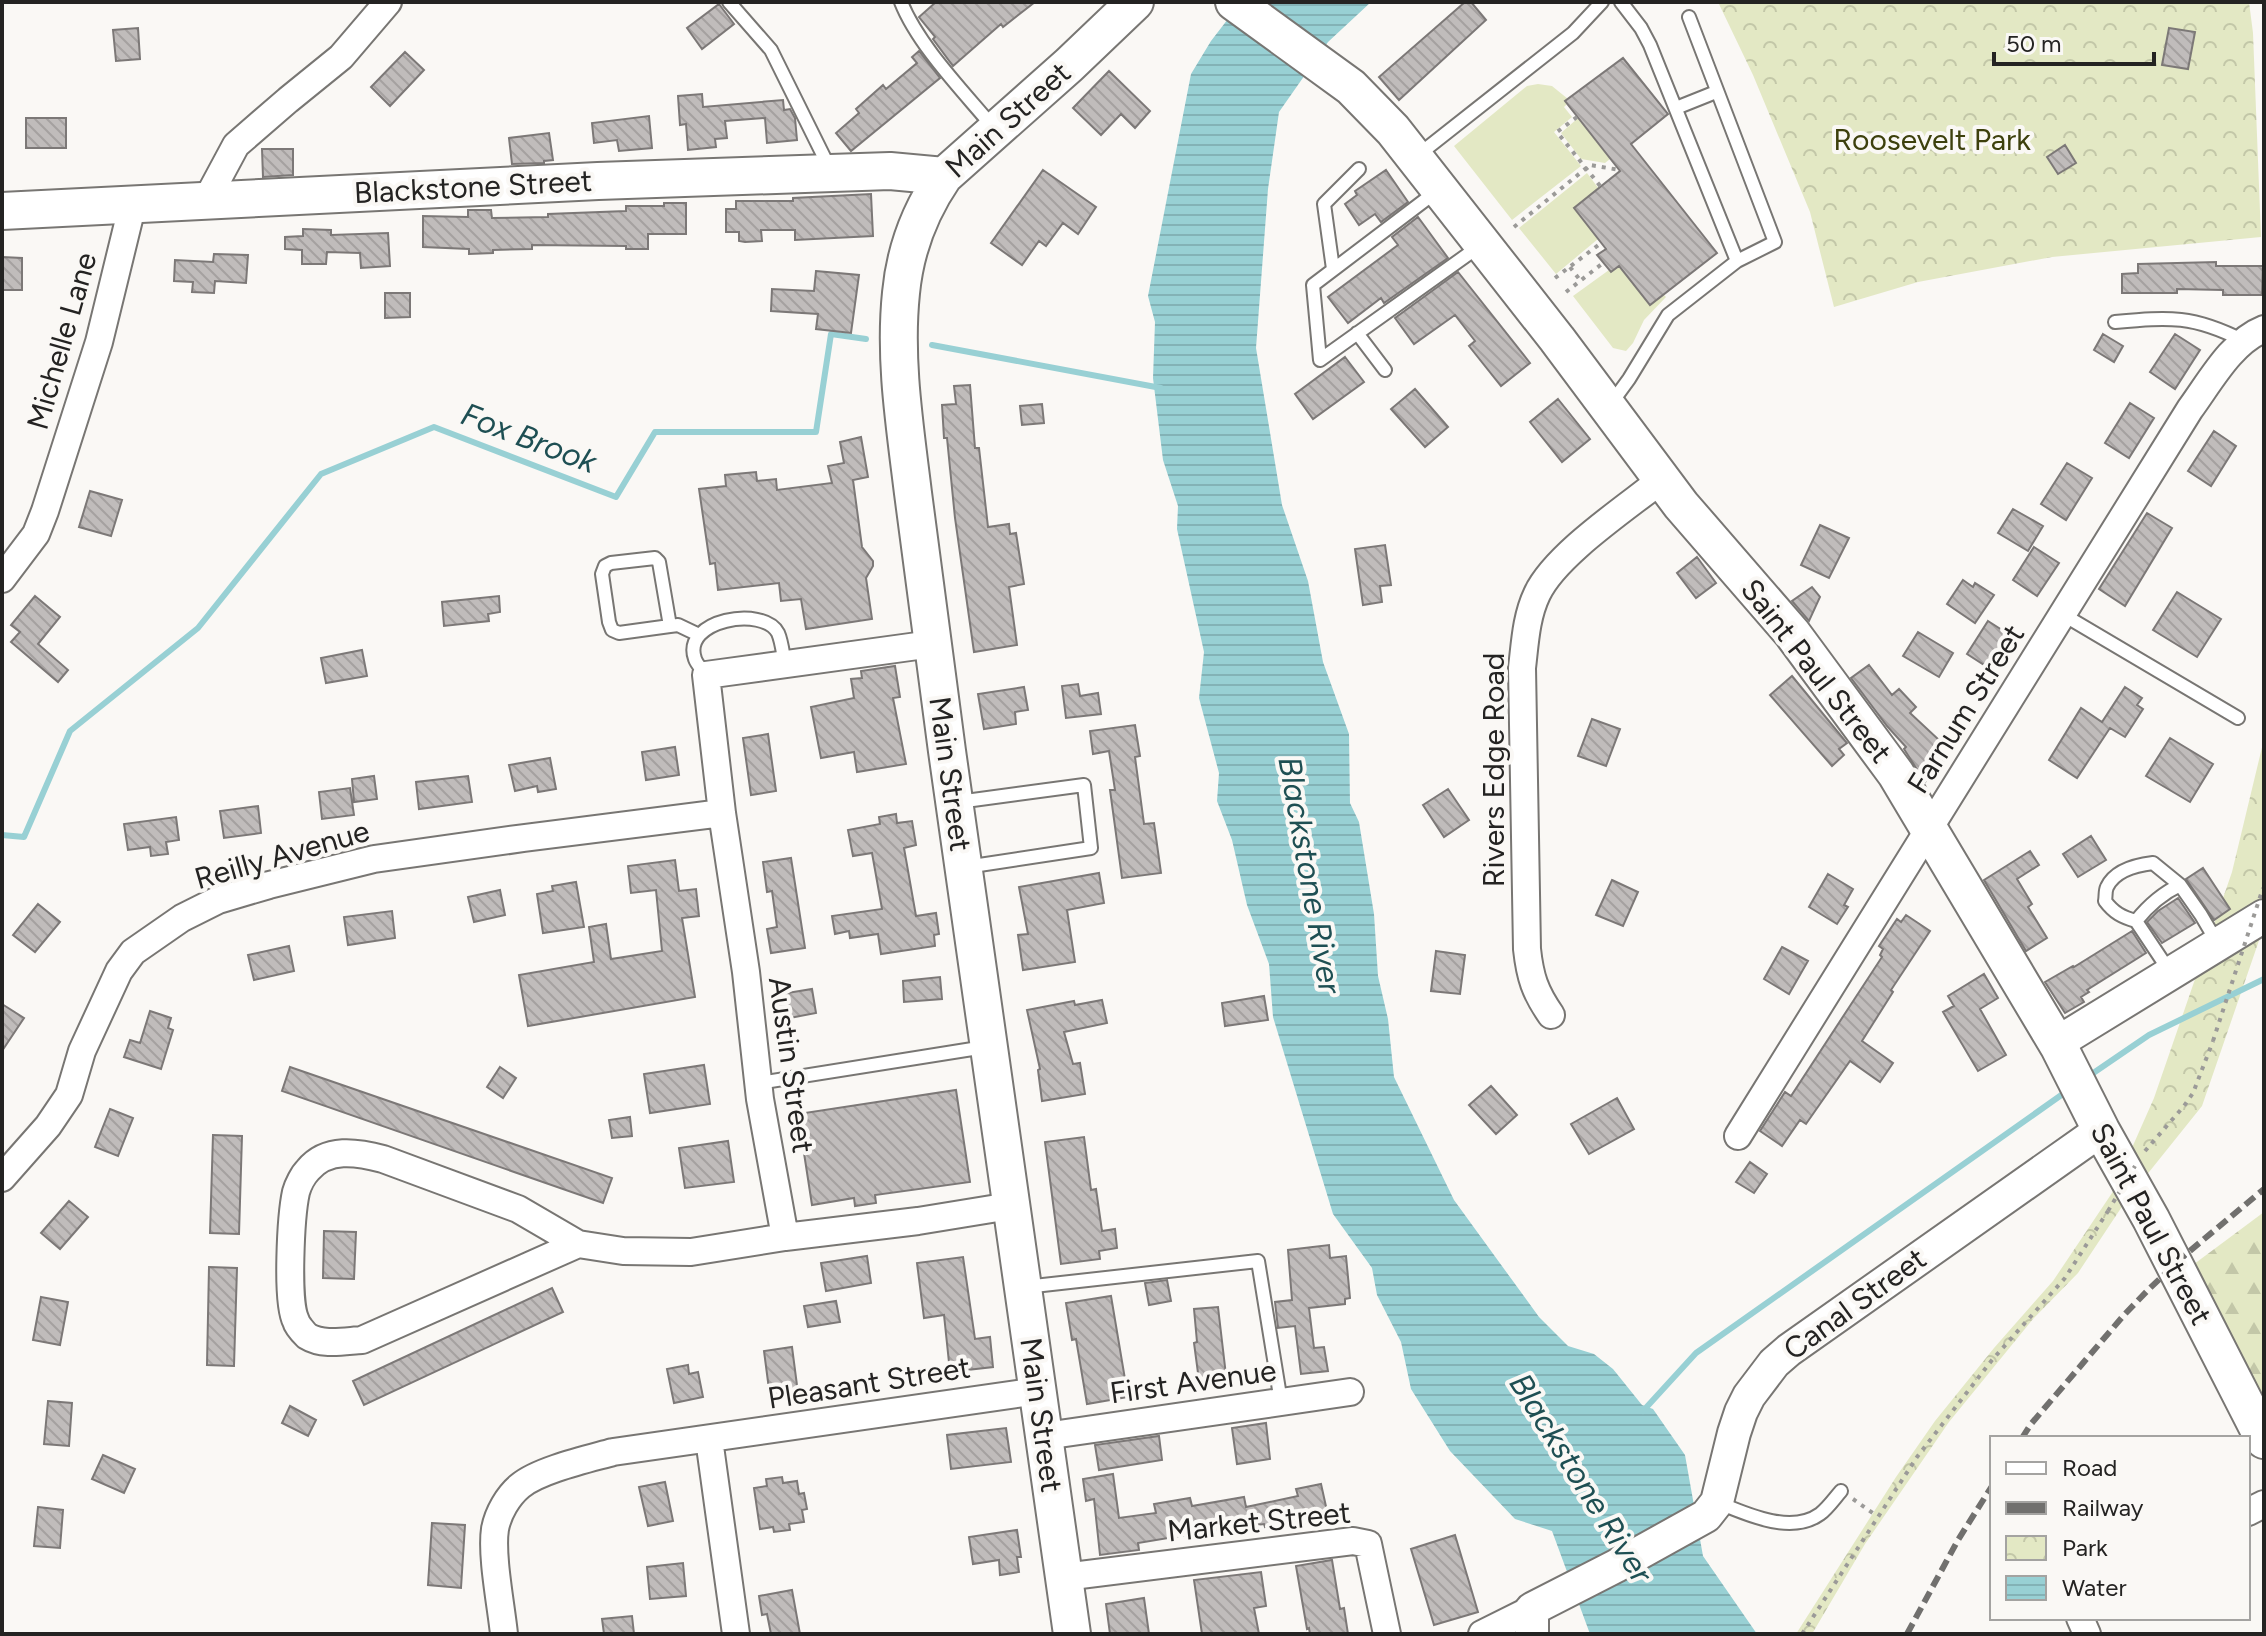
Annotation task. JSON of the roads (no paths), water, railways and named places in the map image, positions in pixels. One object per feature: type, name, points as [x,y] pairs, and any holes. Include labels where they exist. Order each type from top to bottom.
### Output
[{"type":"main road","name":"Main Street","points":[[1072,1634],[932,644],[900,387],[899,324],[907,256],[918,222],[944,176],[1135,2]]},
{"type":"main road","name":"Saint Paul Street","points":[[1234,2],[1351,87],[1393,130],[1699,528],[1792,633],[1896,774],[2057,1043],[2264,1440]]},
{"type":"main road","name":"Blackstone Street","points":[[2,211],[832,172],[890,171],[944,176]]},
{"type":"street","points":[[207,199],[236,145],[341,57],[388,2]]},
{"type":"street","name":"Michelle Lane","points":[[2,579],[36,534],[45,511],[99,342],[133,203]]},
{"type":"street","name":"Farnum Street","points":[[1738,1136],[2190,409],[2225,361],[2254,335]]},
{"type":"street","name":"Rivers Edge Road","points":[[1551,1015],[1537,994],[1530,974],[1527,949],[1522,668],[1527,629],[1538,593],[1560,562],[1661,480]]},
{"type":"street","points":[[706,675],[932,644]]},
{"type":"street","name":"Austin Street","points":[[706,675],[759,1083],[785,1237]]},
{"type":"street","name":"Reilly Avenue","points":[[2,1178],[48,1126],[69,1095],[82,1051],[119,971],[133,952],[182,918],[218,900],[374,859],[722,813]]},
{"type":"street","points":[[2057,1043],[2264,916]]},
{"type":"street","name":"Canal Street","points":[[1712,1509],[1741,1412],[1774,1363],[1803,1339],[2101,1130]]},
{"type":"street","points":[[578,1244],[362,1340],[326,1341],[307,1335],[295,1321],[291,1301],[292,1216],[297,1189],[308,1170],[322,1159],[344,1152],[383,1159],[518,1209],[578,1244],[623,1251],[691,1252],[1010,1206]]},
{"type":"street","name":"Pleasant Street","points":[[504,1634],[495,1528],[505,1502],[521,1484],[549,1471],[613,1452],[1038,1391]]},
{"type":"street","name":"First Avenue","points":[[1045,1436],[1350,1392]]},
{"type":"street","points":[[709,1439],[736,1634]]},
{"type":"street","points":[[1482,1634],[1539,1614],[1712,1509]]},
{"type":"street","name":"Market Street","points":[[1064,1577],[1353,1541],[1368,1544],[1387,1634]]},
{"type":"lane","points":[[729,2],[771,50],[832,172]]},
{"type":"lane","points":[[901,2],[907,18],[926,44],[995,129]]},
{"type":"lane","points":[[1415,158],[1573,33],[1602,2]]},
{"type":"lane","points":[[1621,2],[1650,45],[1737,261]]},
{"type":"lane","points":[[1608,408],[1629,379],[1662,321],[1737,261],[1775,242],[1689,17]]},
{"type":"lane","points":[[1676,108],[1716,92]]},
{"type":"lane","points":[[1333,269],[1324,204],[1359,169]]},
{"type":"lane","points":[[1440,189],[1313,285],[1320,360],[1482,244]]},
{"type":"lane","points":[[2115,322],[2161,318],[2187,320],[2254,335]]},
{"type":"lane","points":[[1357,333],[1385,370]]},
{"type":"lane","points":[[670,626],[659,562],[655,558],[605,566],[602,574],[612,630],[619,633],[678,625],[699,635]]},
{"type":"lane","points":[[2062,614],[2238,718]]},
{"type":"lane","points":[[706,675],[695,660],[694,646],[705,628],[727,620],[757,619],[768,623],[777,632],[785,664]]},
{"type":"lane","points":[[954,803],[1084,785],[1091,848],[963,868]]},
{"type":"lane","points":[[2171,973],[2136,921],[2113,912],[2105,901],[2107,887],[2120,873],[2137,865],[2153,863],[2180,885],[2218,944]]},
{"type":"lane","points":[[2136,921],[2167,891],[2180,885]]},
{"type":"lane","points":[[759,1083],[988,1046]]},
{"type":"lane","points":[[1022,1288],[1258,1261],[1281,1402]]},
{"type":"lane","points":[[1712,1509],[1785,1522],[1804,1521],[1818,1516],[1841,1491]]},
{"type":"water","name":"Blackstone River","points":[[1241,2],[1371,2],[1328,42],[1279,112],[1268,189],[1256,348],[1282,505],[1308,581],[1323,662],[1349,734],[1350,803],[1359,822],[1374,914],[1378,976],[1388,1019],[1394,1077],[1454,1200],[1539,1317],[1568,1346],[1594,1354],[1613,1369],[1642,1405],[1653,1409],[1685,1455],[1703,1556],[1757,1634],[1590,1634],[1552,1531],[1515,1519],[1450,1451],[1411,1389],[1401,1342],[1377,1295],[1372,1268],[1333,1214],[1273,1017],[1269,964],[1247,905],[1232,840],[1217,801],[1219,773],[1199,698],[1204,652],[1177,529],[1178,506],[1163,460],[1153,378],[1155,322],[1148,296],[1191,74]]},
{"type":"waterway","name":"Fox Brook","points":[[2,835],[24,837],[70,731],[198,628],[321,474],[434,427],[616,497],[655,432],[816,432],[831,334],[866,339]]},
{"type":"waterway","name":"Fox Brook","points":[[932,345],[1161,388]]},
{"type":"waterway","points":[[2086,1078],[2149,1035],[2264,979]]},
{"type":"waterway","points":[[1643,1411],[1696,1353],[2067,1091]]},
{"type":"railway","points":[[2023,1436],[2149,1289],[2264,1189]]},
{"type":"railway","points":[[1907,1634],[1958,1540],[1990,1489]]},
{"type":"park label","name":"Roosevelt Park","points":[[1932,140]]}]
